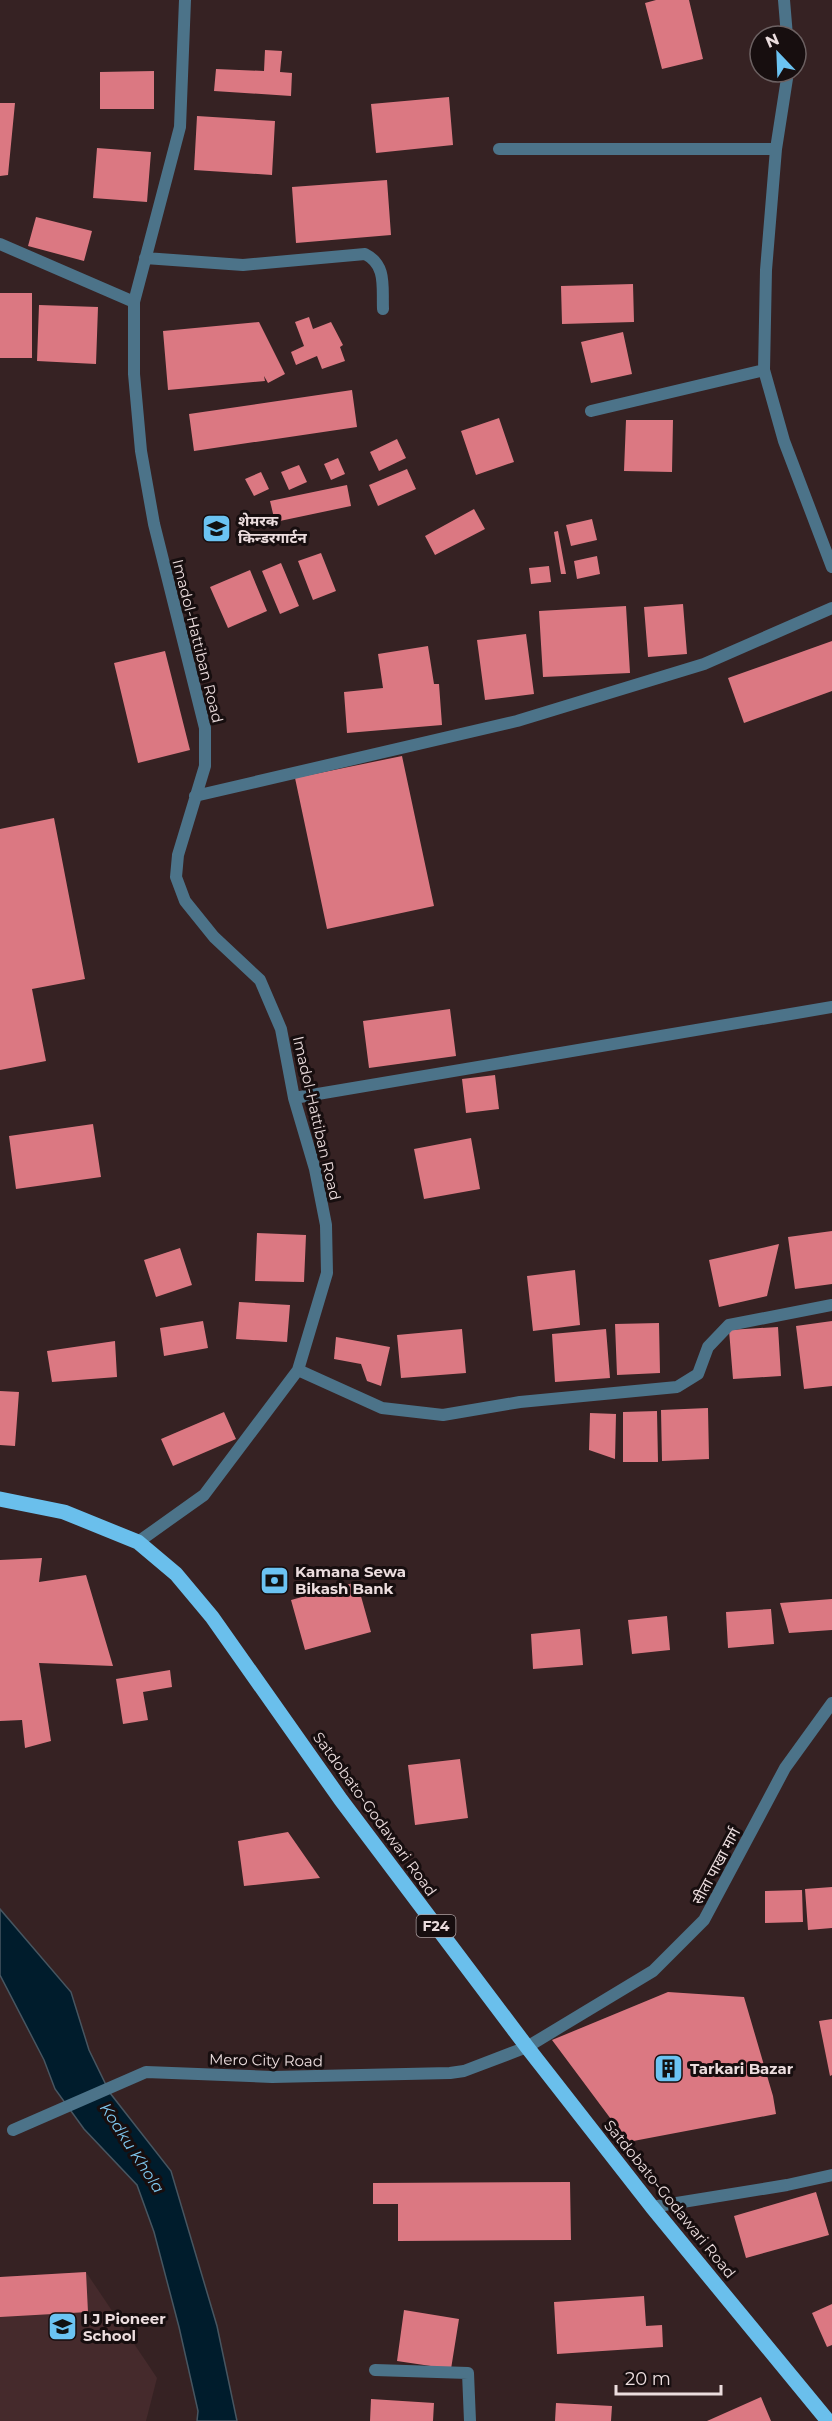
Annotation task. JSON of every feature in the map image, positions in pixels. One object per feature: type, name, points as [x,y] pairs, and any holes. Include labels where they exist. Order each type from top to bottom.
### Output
[{"type":"main road","name":"Satdobato-Godawari Road","points":[[0,1499],[64,1512],[138,1542],[176,1574],[212,1617],[341,1800],[527,2047],[652,2207],[828,2421]]},
{"type":"street","name":"Imadol-Hattiban Road","points":[[138,1542],[204,1495],[298,1370],[327,1274],[326,1225],[315,1169],[294,1098],[281,1029],[260,980],[214,937],[185,901],[176,877],[178,855],[205,766],[205,728],[154,524],[141,451],[134,374],[134,302],[180,127],[185,0]]},
{"type":"street","points":[[784,0],[786,24]]},
{"type":"street","points":[[786,84],[776,149],[766,270],[764,370],[784,441],[832,567]]},
{"type":"street","points":[[499,149],[776,149]]},
{"type":"street","points":[[0,244],[134,302]]},
{"type":"street","points":[[145,258],[243,265],[366,254],[376,260],[381,268],[383,309]]},
{"type":"street","points":[[591,411],[764,370]]},
{"type":"street","points":[[195,796],[517,721],[704,664],[832,608]]},
{"type":"street","points":[[294,1098],[832,1007]]},
{"type":"street","points":[[298,1370],[382,1408],[443,1415],[520,1402],[677,1387],[698,1374],[708,1347],[729,1325],[832,1305]]},
{"type":"street","name":"सीता पाखा मार्ग","points":[[527,2047],[652,1971],[704,1920],[785,1768],[832,1702]]},
{"type":"street","name":"Mero City Road","points":[[13,2130],[146,2072],[272,2078],[450,2073],[464,2071],[527,2047]]},
{"type":"street","points":[[652,2207],[787,2185],[832,2175]]},
{"type":"street","points":[[375,2370],[468,2373],[470,2421]]},
{"type":"shaded area","name":"I J Pioneer School","points":[[86,2272],[157,2378],[146,2421],[0,2421],[0,2277]]},
{"type":"water","name":"Kodku Khola","points":[[0,1909],[71,1992],[89,2050],[110,2093],[171,2171],[217,2326],[237,2421],[197,2421],[198,2411],[179,2327],[154,2232],[137,2185],[84,2129],[55,2089],[44,2060],[0,1975]]},
{"type":"building","points":[[656,0],[689,0],[703,59],[662,69],[645,3]]},
{"type":"building","points":[[265,50],[282,51],[280,72],[292,73],[291,96],[214,91],[216,69],[264,71]]},
{"type":"building","points":[[154,71],[154,109],[100,109],[100,72]]},
{"type":"building","points":[[449,97],[453,145],[376,153],[371,104]]},
{"type":"building","points":[[0,103],[15,103],[8,175],[0,176]]},
{"type":"building","points":[[197,116],[275,121],[272,175],[194,170]]},
{"type":"building","points":[[97,148],[151,152],[147,202],[93,198]]},
{"type":"building","points":[[387,180],[391,235],[296,243],[292,187]]},
{"type":"building","points":[[36,217],[92,231],[84,261],[28,246]]},
{"type":"building","points":[[633,284],[634,322],[562,324],[561,286]]},
{"type":"building","points":[[0,293],[32,293],[32,358],[0,358]]},
{"type":"building","points":[[39,305],[98,307],[96,364],[37,361]]},
{"type":"building","points":[[309,317],[313,329],[331,322],[343,345],[340,347],[345,361],[322,369],[317,356],[296,365],[291,352],[304,346],[295,322]]},
{"type":"building","points":[[259,322],[285,374],[268,383],[264,376],[265,381],[168,390],[163,331]]},
{"type":"building","points":[[623,332],[632,374],[591,383],[581,342]]},
{"type":"building","points":[[352,390],[357,427],[194,451],[189,414]]},
{"type":"building","points":[[499,418],[514,462],[476,475],[461,431]]},
{"type":"building","points":[[626,420],[673,420],[672,472],[624,471]]},
{"type":"building","points":[[397,439],[406,458],[379,471],[370,452]]},
{"type":"building","points":[[338,458],[345,474],[331,480],[324,464]]},
{"type":"building","points":[[299,465],[307,482],[289,490],[281,472]]},
{"type":"building","points":[[407,469],[416,489],[378,506],[369,485]]},
{"type":"building","points":[[261,472],[269,489],[254,496],[245,479]]},
{"type":"building","points":[[347,485],[351,506],[275,522],[270,501]]},
{"type":"building","points":[[474,509],[485,529],[435,555],[425,536]]},
{"type":"building","points":[[592,519],[597,540],[571,546],[566,525]]},
{"type":"building","points":[[558,531],[566,574],[561,574],[554,532]]},
{"type":"building","points":[[321,553],[336,591],[313,600],[298,561]]},
{"type":"building","points":[[597,556],[600,574],[577,579],[574,561]]},
{"type":"building","points":[[281,563],[299,606],[280,614],[262,571]]},
{"type":"building","points":[[549,566],[551,582],[531,584],[529,568]]},
{"type":"building","points":[[250,570],[267,611],[228,628],[210,587]]},
{"type":"building","points":[[683,604],[687,654],[648,657],[644,607]]},
{"type":"building","points":[[626,606],[630,673],[543,677],[539,611]]},
{"type":"building","points":[[526,634],[534,694],[485,700],[477,640]]},
{"type":"building","points":[[832,641],[832,691],[744,723],[728,678]]},
{"type":"building","points":[[428,646],[434,684],[439,684],[442,725],[347,733],[344,692],[383,688],[378,654]]},
{"type":"building","points":[[165,651],[190,750],[138,763],[114,663]]},
{"type":"building","points":[[402,756],[434,906],[327,929],[295,778]]},
{"type":"building","points":[[54,818],[85,979],[32,989],[46,1061],[0,1070],[0,829]]},
{"type":"building","points":[[450,1009],[456,1056],[369,1068],[363,1021]]},
{"type":"building","points":[[495,1075],[499,1109],[466,1113],[462,1079]]},
{"type":"building","points":[[93,1124],[101,1177],[16,1189],[9,1136]]},
{"type":"building","points":[[471,1138],[480,1189],[424,1199],[414,1149]]},
{"type":"building","points":[[832,1231],[832,1284],[795,1289],[788,1237]]},
{"type":"building","points":[[257,1233],[306,1235],[304,1282],[255,1281]]},
{"type":"building","points":[[779,1244],[767,1296],[719,1307],[709,1260]]},
{"type":"building","points":[[180,1248],[192,1285],[156,1297],[144,1260]]},
{"type":"building","points":[[575,1270],[580,1325],[533,1331],[527,1276]]},
{"type":"building","points":[[239,1302],[290,1305],[287,1342],[236,1339]]},
{"type":"building","points":[[203,1321],[208,1348],[164,1356],[160,1328]]},
{"type":"building","points":[[832,1321],[832,1386],[804,1389],[796,1326]]},
{"type":"building","points":[[659,1323],[660,1373],[617,1375],[615,1324]]},
{"type":"building","points":[[778,1327],[781,1376],[733,1379],[729,1330]]},
{"type":"building","points":[[462,1329],[466,1373],[401,1378],[397,1335]]},
{"type":"building","points":[[606,1329],[610,1378],[555,1382],[552,1334]]},
{"type":"building","points":[[336,1337],[390,1347],[381,1386],[367,1381],[361,1364],[334,1359]]},
{"type":"building","points":[[115,1341],[117,1377],[52,1382],[47,1351]]},
{"type":"building","points":[[0,1391],[19,1392],[15,1446],[0,1445]]},
{"type":"building","points":[[708,1408],[709,1459],[662,1461],[661,1410]]},
{"type":"building","points":[[657,1411],[658,1462],[623,1462],[623,1412]]},
{"type":"building","points":[[224,1412],[236,1439],[173,1466],[161,1439]]},
{"type":"building","points":[[590,1413],[616,1414],[615,1459],[589,1450]]},
{"type":"building","points":[[42,1558],[39,1582],[86,1575],[113,1666],[39,1663],[51,1741],[25,1748],[22,1720],[0,1721],[0,1560]]},
{"type":"building","points":[[357,1582],[371,1632],[305,1650],[291,1600]]},
{"type":"building","points":[[832,1599],[832,1630],[789,1633],[780,1603]]},
{"type":"building","points":[[771,1609],[774,1644],[728,1648],[726,1612]]},
{"type":"building","points":[[667,1616],[670,1650],[632,1654],[628,1620]]},
{"type":"building","points":[[580,1629],[583,1665],[533,1669],[531,1634]]},
{"type":"building","points":[[170,1670],[172,1687],[143,1692],[148,1720],[123,1724],[116,1679]]},
{"type":"building","points":[[460,1759],[468,1818],[415,1825],[408,1765]]},
{"type":"building","points":[[288,1832],[320,1878],[244,1886],[238,1841]]},
{"type":"building","points":[[832,1887],[832,1928],[808,1930],[805,1889]]},
{"type":"building","points":[[802,1890],[803,1922],[765,1923],[765,1891]]},
{"type":"building","name":"Tarkari Bazar","points":[[668,1992],[744,1997],[773,2096],[776,2114],[628,2142],[552,2040]]},
{"type":"building","points":[[832,2019],[832,2075],[830,2076],[819,2021]]},
{"type":"building","points":[[570,2182],[571,2240],[398,2241],[398,2204],[373,2204],[373,2183]]},
{"type":"building","points":[[816,2192],[829,2235],[746,2258],[734,2216]]},
{"type":"building","points":[[86,2272],[88,2312],[0,2317],[0,2277]]},
{"type":"building","points":[[644,2296],[646,2326],[662,2325],[663,2347],[557,2354],[554,2302]]},
{"type":"building","points":[[832,2304],[832,2345],[827,2347],[812,2313]]},
{"type":"building","points":[[404,2310],[459,2319],[451,2369],[397,2361]]},
{"type":"building","points":[[761,2397],[771,2421],[707,2421]]},
{"type":"building","points":[[371,2399],[434,2403],[433,2421],[370,2421]]},
{"type":"building","points":[[556,2403],[612,2406],[611,2421],[555,2421]]},
{"type":"place","name":"शेमरक किन्डरगार्टन","points":[[217,529]]},
{"type":"place","name":"Kamana Sewa Bikash Bank","points":[[274,1580]]},
{"type":"place","name":"Tarkari Bazar","points":[[669,2068]]},
{"type":"place","name":"I J Pioneer School","points":[[62,2327]]}]
